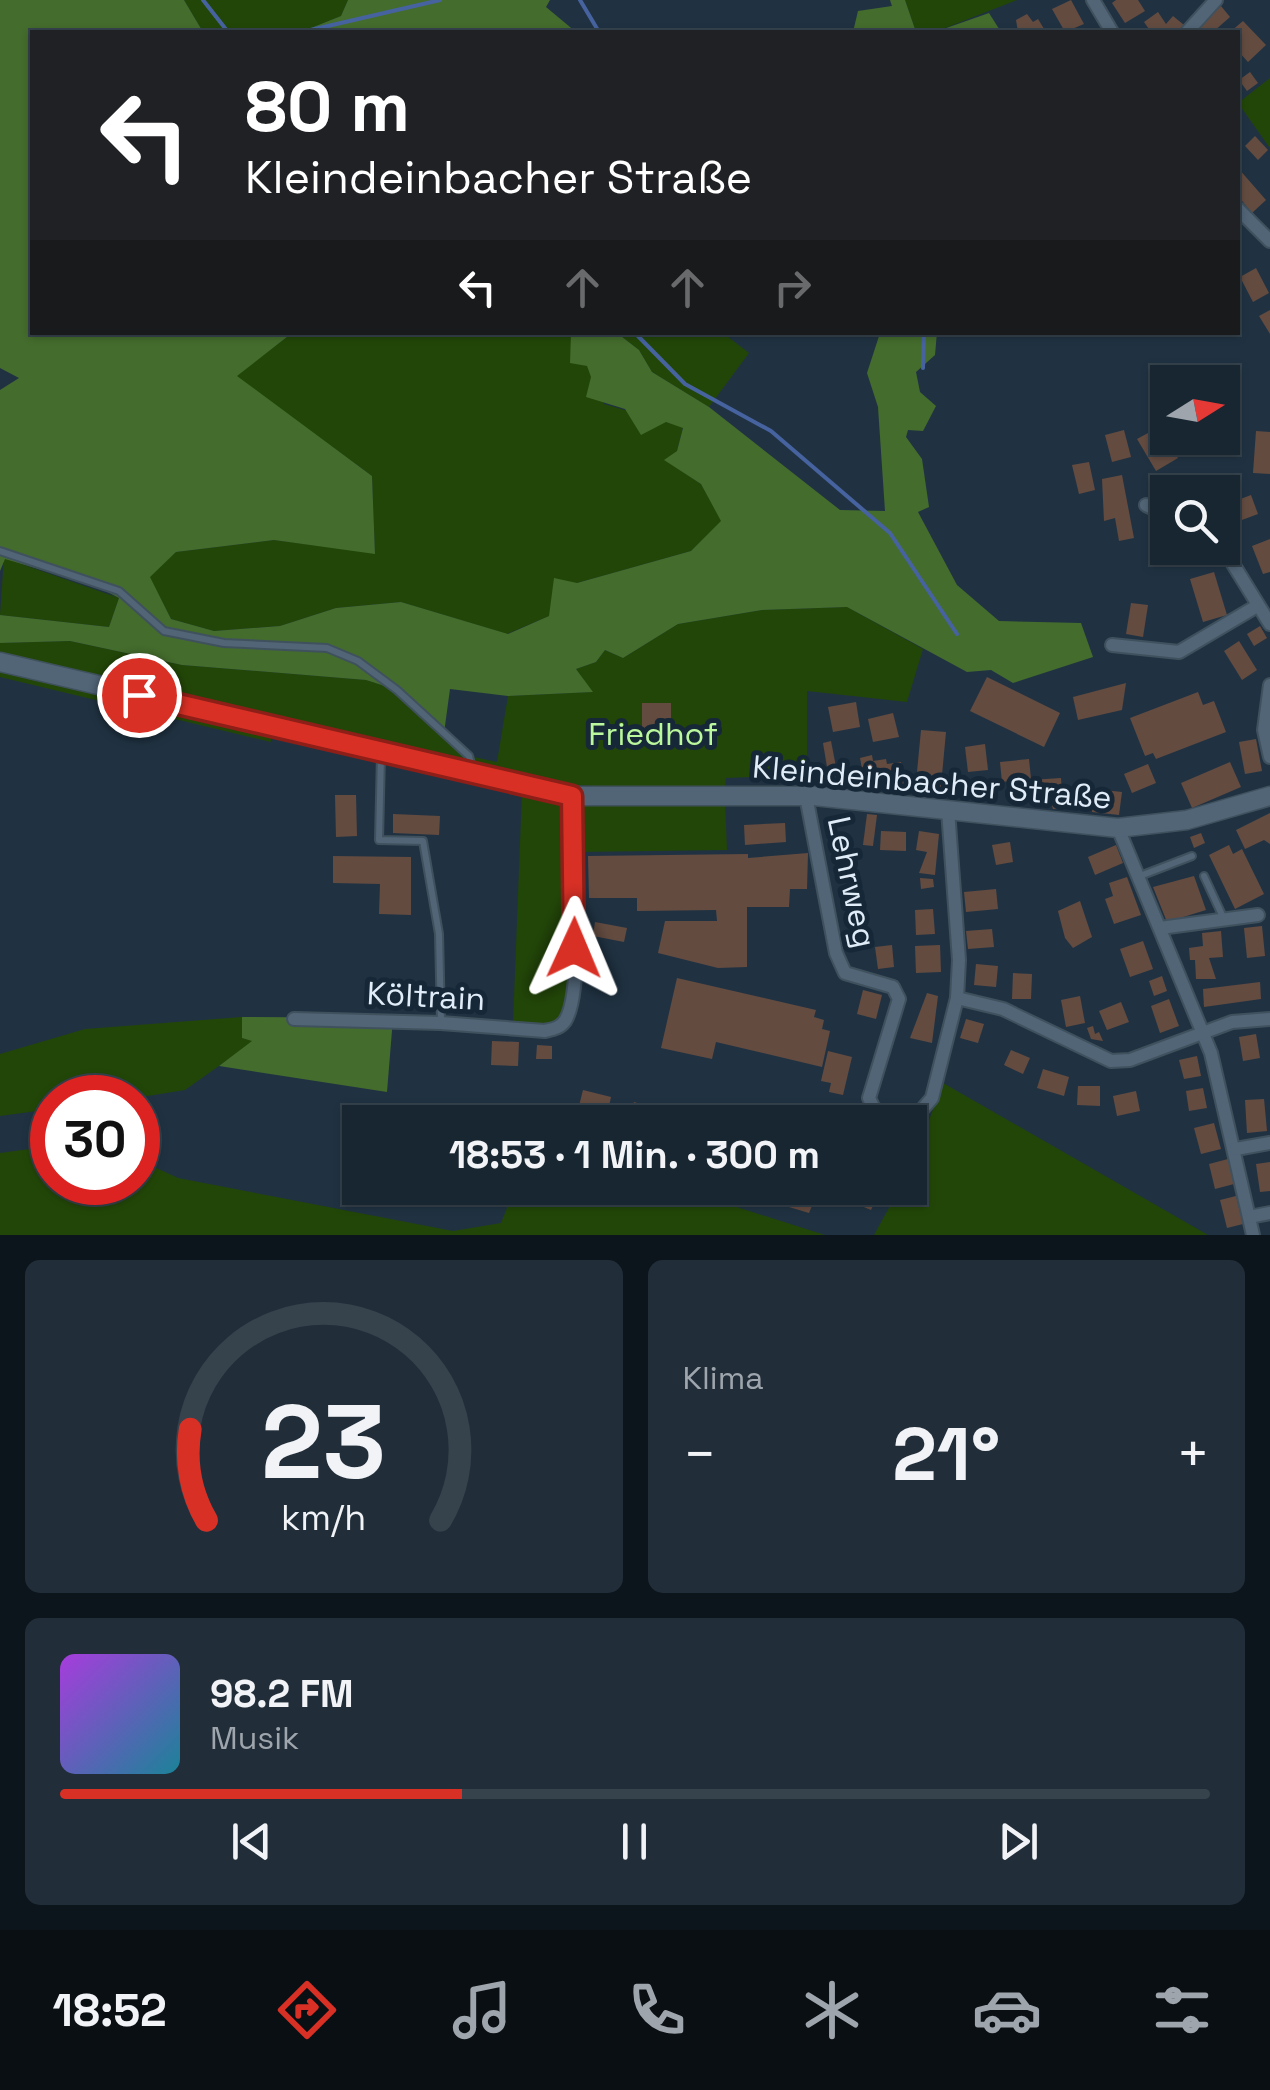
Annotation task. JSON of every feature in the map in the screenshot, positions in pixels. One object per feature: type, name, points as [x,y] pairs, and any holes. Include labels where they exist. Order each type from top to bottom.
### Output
[{"type":"street","points":[[1093,0],[1111,30]]},
{"type":"street","points":[[1189,30],[1216,0]]},
{"type":"street","points":[[1240,211],[1270,241]]},
{"type":"street","points":[[1146,504],[1150,506]]},
{"type":"street","points":[[1234,565],[1270,624]]},
{"type":"street","points":[[1112,645],[1179,652],[1257,606]]},
{"type":"street","name":"Kleindeinbacher Straße","points":[[0,662],[572,796],[806,796],[1118,828],[1188,820],[1270,796]]},
{"type":"street","points":[[1270,686],[1264,730],[1270,757]]},
{"type":"street","name":"Költrain","points":[[294,1019],[441,1022],[545,1031],[567,1019],[572,1000],[576,902],[572,796]]},
{"type":"street","name":"Lehrweg","points":[[806,796],[836,953],[845,973],[893,987],[899,999],[869,1098],[874,1109],[894,1118],[910,1118],[932,1098],[957,998]]},
{"type":"street","points":[[948,810],[959,960],[957,998],[1003,1009],[1111,1061],[1130,1060],[1202,1030],[1270,1019]]},
{"type":"street","points":[[1118,828],[1202,1030],[1236,1149],[1252,1235]]},
{"type":"street","points":[[1160,928],[1258,914]]},
{"type":"street","points":[[1236,1149],[1270,1143]]},
{"type":"street","points":[[1249,1217],[1270,1213]]},
{"type":"lane","points":[[0,551],[118,590],[164,631],[224,642],[327,648],[358,661],[397,690],[469,756],[474,761],[472,772]]},
{"type":"lane","points":[[381,752],[379,840],[424,841],[433,878],[441,1022]]},
{"type":"lane","points":[[1138,876],[1192,856]]},
{"type":"lane","points":[[1204,876],[1224,918]]},
{"type":"green space","points":[[0,0],[184,0],[202,30],[30,30],[30,335],[289,335],[237,376],[372,476],[375,554],[274,540],[176,552],[150,577],[171,619],[214,631],[280,626],[336,608],[401,602],[508,634],[549,616],[554,578],[577,583],[691,551],[721,521],[701,484],[664,460],[677,451],[683,428],[666,422],[641,435],[625,409],[586,397],[591,377],[587,366],[570,363],[571,335],[620,335],[639,350],[652,372],[709,407],[840,510],[885,511],[878,407],[867,373],[879,335],[937,335],[935,355],[916,372],[920,392],[936,406],[923,431],[908,430],[906,437],[922,459],[929,507],[918,512],[957,585],[999,621],[1081,623],[1093,657],[1013,683],[991,670],[967,672],[847,607],[762,610],[678,624],[623,658],[605,650],[596,662],[576,669],[593,692],[508,696],[450,689],[444,733],[397,690],[366,680],[182,665],[70,641],[0,643],[0,615],[109,627],[119,598],[96,586],[5,559],[0,571],[0,390],[19,378],[0,368]]},
{"type":"green space","points":[[184,0],[348,0],[341,16],[306,30],[202,30]]},
{"type":"green space","points":[[348,0],[550,0],[546,7],[574,30],[306,30],[341,16]]},
{"type":"green space","points":[[890,0],[905,0],[915,30],[853,30],[858,11],[892,6]]},
{"type":"green space","points":[[905,0],[1017,0],[940,30],[915,30]]},
{"type":"green space","points":[[989,13],[1000,30],[941,30]]},
{"type":"green space","points":[[1270,78],[1270,148],[1240,106],[1240,101]]},
{"type":"green space","points":[[289,335],[571,335],[571,362],[587,366],[604,404],[683,427],[677,451],[665,460],[701,484],[722,521],[691,551],[577,583],[549,616],[507,634],[401,602],[336,608],[280,626],[214,631],[171,619],[149,576],[176,552],[274,540],[375,553],[372,476],[236,376]]},
{"type":"green space","points":[[620,335],[726,335],[749,353],[709,407],[652,372],[639,350]]},
{"type":"green space","points":[[4,558],[119,598],[109,627],[0,615]]},
{"type":"green space","name":"Friedhof","points":[[847,607],[923,649],[907,702],[807,691],[807,775],[726,778],[725,791],[546,784],[0,656],[0,643],[70,641],[182,665],[366,680],[397,690],[469,756],[497,762],[508,696],[592,692],[576,669],[596,662],[605,650],[623,658],[678,624],[762,610]]},
{"type":"green space","points":[[0,669],[271,733],[271,742],[0,677]]},
{"type":"green space","points":[[522,792],[561,796],[563,805],[570,807],[569,989],[561,1018],[545,1026],[513,1024]]},
{"type":"green space","points":[[584,802],[725,802],[727,850],[575,852],[578,810]]},
{"type":"green space","points":[[242,1017],[242,1038],[254,1041],[185,1090],[160,1094],[160,1075],[30,1075],[30,1112],[0,1116],[0,1054],[85,1029]]},
{"type":"green space","points":[[242,1017],[393,1018],[387,1092],[219,1066],[252,1041],[242,1038]]},
{"type":"green space","points":[[943,1083],[1208,1235],[874,1235],[891,1205],[927,1205],[927,1125]]},
{"type":"green space","points":[[30,1149],[30,1205],[160,1205],[160,1170],[178,1178],[453,1231],[501,1223],[508,1205],[731,1205],[825,1235],[0,1235],[0,1153]]},
{"type":"building","points":[[1071,0],[1084,24],[1064,30],[1052,9]]},
{"type":"building","points":[[1138,0],[1145,11],[1125,23],[1112,3]]},
{"type":"building","points":[[1221,6],[1230,17],[1215,30],[1193,30]]},
{"type":"building","points":[[1158,12],[1166,24],[1173,16],[1184,25],[1180,30],[1150,30],[1144,22]]},
{"type":"building","points":[[1027,14],[1033,22],[1038,19],[1045,30],[1018,30],[1016,20]]},
{"type":"building","points":[[1243,21],[1266,45],[1248,62],[1240,53],[1240,30],[1232,30]]},
{"type":"building","points":[[1250,72],[1258,83],[1247,91],[1240,79]]},
{"type":"building","points":[[1255,136],[1268,150],[1258,160],[1245,146]]},
{"type":"building","points":[[1240,170],[1266,200],[1252,213],[1240,198]]},
{"type":"building","points":[[1256,268],[1269,293],[1253,302],[1240,277]]},
{"type":"building","points":[[1270,310],[1270,334],[1259,316]]},
{"type":"building","points":[[1124,430],[1131,457],[1112,462],[1105,435]]},
{"type":"building","points":[[1256,431],[1270,432],[1270,474],[1253,473]]},
{"type":"building","points":[[1150,432],[1150,455],[1178,458],[1156,471],[1137,439]]},
{"type":"building","points":[[1089,462],[1095,490],[1079,494],[1072,465]]},
{"type":"building","points":[[1122,475],[1134,538],[1119,541],[1115,518],[1104,521],[1102,479]]},
{"type":"building","points":[[1251,495],[1258,514],[1240,521],[1240,499]]},
{"type":"building","points":[[1270,539],[1270,572],[1263,574],[1252,546]]},
{"type":"building","points":[[1214,572],[1227,615],[1203,622],[1190,579]]},
{"type":"building","points":[[1131,603],[1148,605],[1143,637],[1126,634]]},
{"type":"building","points":[[1260,626],[1267,638],[1254,646],[1247,634]]},
{"type":"building","points":[[1239,641],[1257,670],[1242,680],[1224,651]]},
{"type":"building","points":[[987,677],[1060,713],[1044,747],[970,711]]},
{"type":"building","points":[[1126,683],[1122,710],[1078,720],[1073,697]]},
{"type":"building","points":[[1198,692],[1203,705],[1214,701],[1226,732],[1156,759],[1153,753],[1145,756],[1130,718]]},
{"type":"building","points":[[856,702],[860,727],[833,732],[828,707]]},
{"type":"building","points":[[642,703],[671,703],[671,727],[642,728]]},
{"type":"building","points":[[893,713],[899,737],[873,742],[868,719]]},
{"type":"building","points":[[921,730],[946,732],[942,775],[951,775],[949,796],[915,793]]},
{"type":"building","points":[[1256,739],[1262,771],[1245,774],[1239,742]]},
{"type":"building","points":[[831,741],[837,772],[828,773],[823,743]]},
{"type":"building","points":[[985,744],[988,770],[968,772],[965,747]]},
{"type":"building","points":[[872,755],[873,761],[901,762],[905,785],[865,785],[860,758]]},
{"type":"building","points":[[1029,759],[1031,779],[1002,782],[1000,762]]},
{"type":"building","points":[[1230,762],[1241,787],[1192,808],[1181,783]]},
{"type":"building","points":[[1148,764],[1156,783],[1132,793],[1124,774]]},
{"type":"building","points":[[1061,778],[1062,794],[1076,793],[1077,807],[1053,809],[1048,792],[1046,796],[1031,796],[1030,780]]},
{"type":"building","points":[[1095,789],[1122,792],[1119,815],[1092,812]]},
{"type":"building","points":[[335,795],[356,795],[357,836],[336,837]]},
{"type":"building","points":[[1270,813],[1270,844],[1264,840],[1245,849],[1236,830]]},
{"type":"building","points":[[393,814],[440,816],[439,835],[393,833]]},
{"type":"building","points":[[867,814],[877,815],[873,846],[863,845]]},
{"type":"building","points":[[785,823],[786,842],[745,845],[744,825]]},
{"type":"building","points":[[881,831],[906,832],[906,851],[880,850]]},
{"type":"building","points":[[919,831],[939,834],[935,875],[919,873],[927,852],[916,850]]},
{"type":"building","points":[[1201,833],[1205,843],[1194,848],[1190,837]]},
{"type":"building","points":[[1010,842],[1013,862],[996,865],[992,845]]},
{"type":"building","points":[[1116,845],[1123,863],[1095,875],[1088,857]]},
{"type":"building","points":[[1229,845],[1233,854],[1242,849],[1264,894],[1235,909],[1209,855]]},
{"type":"building","points":[[808,853],[807,889],[790,889],[789,907],[747,907],[747,967],[718,968],[658,953],[665,921],[717,921],[716,910],[637,911],[637,898],[589,898],[588,856],[748,854],[748,858]]},
{"type":"building","points":[[333,856],[411,857],[411,915],[379,914],[380,884],[333,883]]},
{"type":"building","points":[[1194,876],[1206,910],[1167,922],[1153,887]]},
{"type":"building","points":[[1127,877],[1141,915],[1114,924],[1105,899],[1113,896],[1109,883]]},
{"type":"building","points":[[920,878],[933,879],[934,887],[921,889]]},
{"type":"building","points":[[996,889],[998,909],[966,912],[964,892]]},
{"type":"building","points":[[1080,901],[1092,937],[1073,948],[1065,938],[1058,911]]},
{"type":"building","points":[[933,909],[935,934],[916,935],[915,910]]},
{"type":"building","points":[[595,922],[627,928],[624,942],[593,936]]},
{"type":"building","points":[[1262,926],[1265,956],[1247,958],[1244,928]]},
{"type":"building","points":[[992,929],[994,947],[968,949],[966,931]]},
{"type":"building","points":[[1221,931],[1223,957],[1209,958],[1216,979],[1196,979],[1195,960],[1190,960],[1189,948],[1203,946],[1202,933]]},
{"type":"building","points":[[1143,941],[1153,969],[1130,977],[1120,949]]},
{"type":"building","points":[[892,945],[894,967],[878,969],[875,947]]},
{"type":"building","points":[[940,945],[941,972],[916,973],[915,946]]},
{"type":"building","points":[[976,964],[998,966],[996,987],[974,985]]},
{"type":"building","points":[[1013,973],[1032,974],[1031,999],[1012,999]]},
{"type":"building","points":[[1162,976],[1167,991],[1154,996],[1149,981]]},
{"type":"building","points":[[677,978],[816,1010],[814,1017],[824,1020],[822,1029],[830,1031],[822,1067],[716,1042],[712,1059],[661,1048]]},
{"type":"building","points":[[1260,982],[1261,999],[1204,1007],[1203,989]]},
{"type":"building","points":[[863,990],[882,995],[876,1019],[857,1014]]},
{"type":"building","points":[[927,993],[938,996],[932,1043],[910,1038]]},
{"type":"building","points":[[1080,996],[1085,1023],[1066,1027],[1061,1000]]},
{"type":"building","points":[[1169,999],[1179,1026],[1160,1033],[1151,1006]]},
{"type":"building","points":[[1121,1002],[1129,1022],[1107,1030],[1099,1011]]},
{"type":"building","points":[[966,1019],[984,1024],[978,1043],[960,1038]]},
{"type":"building","points":[[1093,1026],[1103,1041],[1091,1039],[1087,1028]]},
{"type":"building","points":[[1256,1034],[1260,1058],[1243,1061],[1239,1037]]},
{"type":"building","points":[[492,1041],[519,1042],[518,1066],[491,1065]]},
{"type":"building","points":[[537,1045],[552,1046],[552,1059],[536,1059]]},
{"type":"building","points":[[1011,1050],[1030,1058],[1023,1074],[1004,1065]]},
{"type":"building","points":[[828,1051],[852,1057],[843,1095],[829,1092],[831,1083],[821,1081]]},
{"type":"building","points":[[1197,1056],[1201,1076],[1184,1079],[1179,1060]]},
{"type":"building","points":[[1043,1069],[1069,1077],[1064,1096],[1037,1088]]},
{"type":"building","points":[[1078,1086],[1100,1086],[1100,1106],[1077,1105]]},
{"type":"building","points":[[1203,1088],[1207,1108],[1189,1111],[1186,1091]]},
{"type":"building","points":[[583,1090],[611,1097],[609,1105],[579,1105]]},
{"type":"building","points":[[1136,1091],[1140,1111],[1117,1116],[1113,1096]]},
{"type":"building","points":[[1264,1099],[1267,1131],[1247,1133],[1245,1100]]},
{"type":"building","points":[[1214,1123],[1221,1149],[1201,1154],[1194,1128]]},
{"type":"building","points":[[1228,1159],[1234,1184],[1215,1189],[1209,1164]]},
{"type":"building","points":[[1270,1162],[1270,1191],[1260,1192],[1256,1164]]},
{"type":"building","points":[[1236,1196],[1243,1224],[1227,1228],[1220,1200]]},
{"type":"building","points":[[782,1205],[812,1205],[809,1213]]},
{"type":"waterway","points":[[203,0],[226,30]]},
{"type":"waterway","points":[[311,30],[440,0]]},
{"type":"waterway","points":[[580,0],[598,30]]},
{"type":"waterway","points":[[637,335],[685,384],[771,431],[890,533],[957,634]]},
{"type":"waterway","points":[[923,368],[924,335]]},
{"type":"route","points":[[139,695],[572,796],[574,948]]}]
